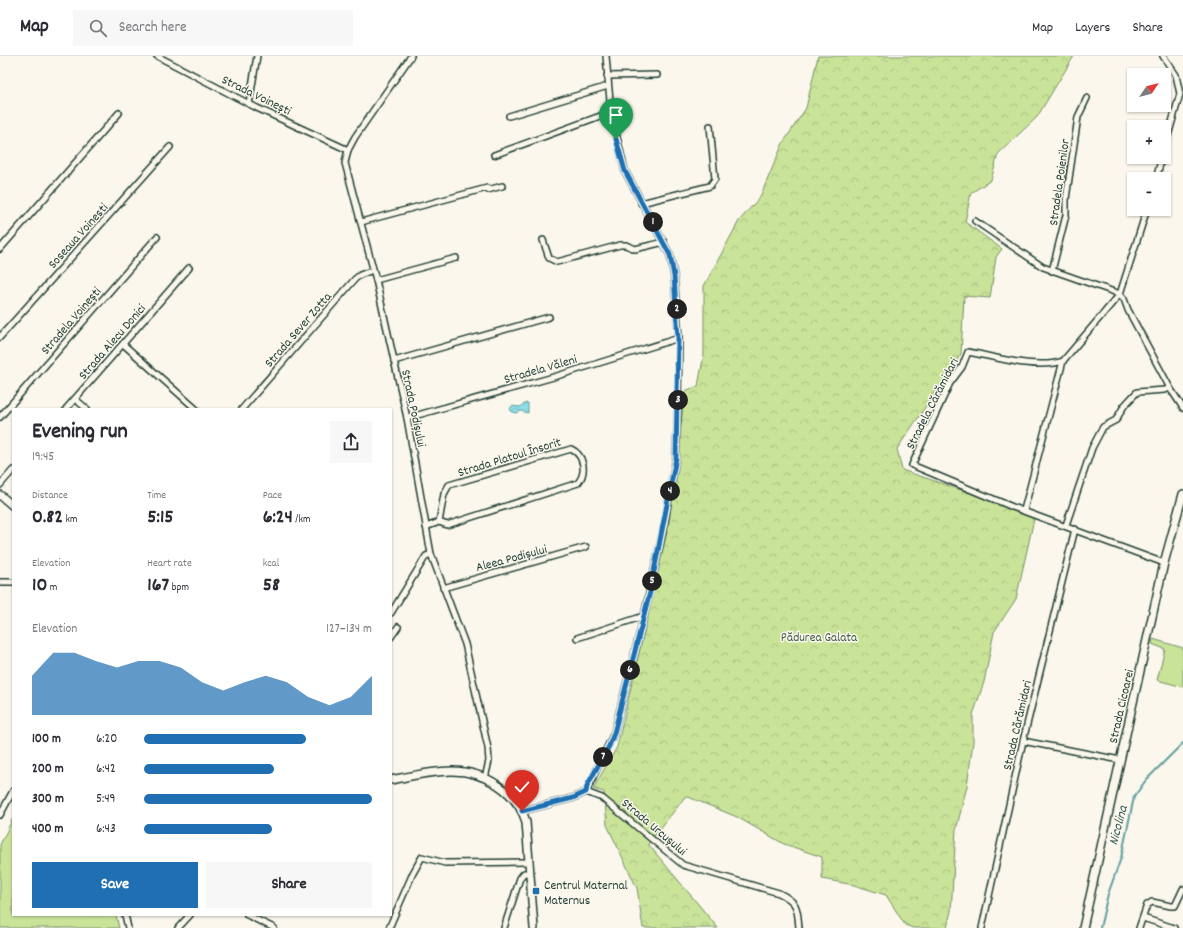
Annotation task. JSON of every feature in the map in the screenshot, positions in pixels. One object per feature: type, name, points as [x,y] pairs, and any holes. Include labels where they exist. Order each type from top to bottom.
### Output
[{"type":"street","name":"Strada Voinești","points":[[158,56],[249,104],[348,150]]},
{"type":"street","points":[[249,104],[257,56]]},
{"type":"street","points":[[348,150],[411,56]]},
{"type":"street","points":[[522,811],[573,798],[586,792],[614,733],[644,616],[664,526],[676,458],[678,338],[674,276],[670,255],[664,242],[641,203],[625,171],[610,112],[606,56]]},
{"type":"street","points":[[1163,56],[1176,75],[1180,94],[1171,126]]},
{"type":"street","points":[[607,76],[656,75]]},
{"type":"street","points":[[510,116],[608,86]]},
{"type":"street","name":"Stradela Poienilor","points":[[1052,271],[1066,216],[1066,198],[1078,117],[1087,98]]},
{"type":"street","points":[[494,155],[610,112]]},
{"type":"street","points":[[0,249],[119,113]]},
{"type":"street","points":[[641,203],[710,186],[715,179],[710,126]]},
{"type":"street","name":"Soseaua Voinesti","points":[[0,337],[170,147]]},
{"type":"street","name":"Strada Podișului","points":[[348,150],[346,163],[376,280],[407,418],[431,554],[466,644],[490,761],[488,774],[485,778]]},
{"type":"street","points":[[361,222],[487,188],[488,190],[502,186]]},
{"type":"street","points":[[1024,510],[1064,361],[1120,294],[1145,216]]},
{"type":"street","points":[[975,221],[1037,263],[1052,271],[1120,294],[1170,388],[1183,408]]},
{"type":"street","name":"Stradela Voinești","points":[[0,417],[157,237]]},
{"type":"street","points":[[544,240],[549,258],[557,262],[620,245],[626,245],[635,249],[664,242]]},
{"type":"street","points":[[376,280],[456,258]]},
{"type":"street","name":"Strada Alecu Donici","points":[[67,408],[189,268]]},
{"type":"street","name":"Strada Sever Zotta","points":[[243,408],[355,279],[360,275],[373,270]]},
{"type":"street","points":[[394,361],[549,317]]},
{"type":"street","name":"Stradela Văleni","points":[[407,418],[557,376],[678,338]]},
{"type":"street","points":[[123,344],[195,408]]},
{"type":"street","name":"Stradela Cărămidari","points":[[1064,361],[1054,364],[1038,365],[968,352],[962,367],[950,383],[913,463],[914,467],[1164,563]]},
{"type":"street","points":[[1066,525],[1092,448],[1103,428],[1116,420],[1124,406],[1137,392],[1165,390],[1170,388]]},
{"type":"street","points":[[75,399],[86,408]]},
{"type":"street","points":[[671,401],[678,401]]},
{"type":"street","name":"Strada Platoul Însorit","points":[[571,449],[577,452],[580,456],[584,471],[578,484],[447,525],[439,522],[444,494],[449,485],[571,449]]},
{"type":"street","points":[[0,485],[12,471]]},
{"type":"street","name":"Strada Cicoarei","points":[[1083,928],[1164,563],[1183,490]]},
{"type":"street","points":[[0,495],[12,505]]},
{"type":"street","points":[[426,527],[439,522]]},
{"type":"street","name":"Strada Cărămidari","points":[[982,928],[1023,741],[1075,529]]},
{"type":"street","name":"Aleea Podișului","points":[[443,588],[586,547]]},
{"type":"street","points":[[392,611],[426,556],[431,554]]},
{"type":"street","points":[[0,582],[12,582]]},
{"type":"street","points":[[577,638],[644,616]]},
{"type":"street","points":[[392,636],[398,627]]},
{"type":"street","points":[[1023,741],[1120,760]]},
{"type":"street","points":[[392,780],[433,772],[454,771],[475,774],[485,778],[509,793],[522,811],[526,822],[534,928]]},
{"type":"street","name":"Strada Urcușului","points":[[586,792],[602,798],[616,807],[683,865],[779,893],[790,899],[798,908],[799,928]]},
{"type":"street","points":[[0,815],[12,793]]},
{"type":"street","points":[[389,928],[412,873],[422,857],[445,863],[530,862]]},
{"type":"street","points":[[504,928],[520,878],[524,874],[530,873]]},
{"type":"street","points":[[1139,928],[1147,905],[1152,902],[1176,906],[1183,889]]},
{"type":"street","points":[[125,916],[128,928]]},
{"type":"street","points":[[178,928],[189,916]]},
{"type":"street","points":[[249,916],[274,928]]},
{"type":"street","points":[[1143,918],[1174,928]]},
{"type":"green space","name":"Pădurea Galata","points":[[818,56],[1074,56],[1037,117],[998,154],[991,180],[971,193],[965,222],[1002,249],[996,257],[990,298],[964,296],[961,354],[897,449],[902,470],[1015,508],[1034,519],[1016,599],[994,632],[984,682],[973,715],[973,742],[967,786],[956,830],[951,911],[947,928],[913,928],[905,925],[886,895],[854,885],[822,879],[822,857],[784,844],[737,817],[686,796],[648,844],[718,928],[643,928],[637,888],[607,825],[604,792],[593,789],[617,747],[669,523],[685,391],[698,386],[704,354],[704,286],[739,221],[760,197],[783,143],[806,108]]},
{"type":"green space","points":[[1153,639],[1183,648],[1183,687],[1157,680],[1165,649],[1152,644]]},
{"type":"green space","points":[[12,820],[12,916],[116,916],[119,928],[0,928],[0,845]]},
{"type":"water","points":[[528,403],[528,413],[521,411],[516,413],[512,412],[510,409],[512,406],[520,407]]},
{"type":"waterway","name":"Nicolina","points":[[1100,928],[1108,894],[1121,858],[1134,797],[1146,780],[1183,743]]},
{"type":"place","name":"Centrul Maternal Maternus","points":[[536,891]]},
{"type":"route","points":[[522,811],[573,798],[586,792],[587,786],[609,746],[614,733],[650,592],[676,458],[678,338],[674,276],[670,255],[657,228],[641,203],[625,171],[616,139]]}]
